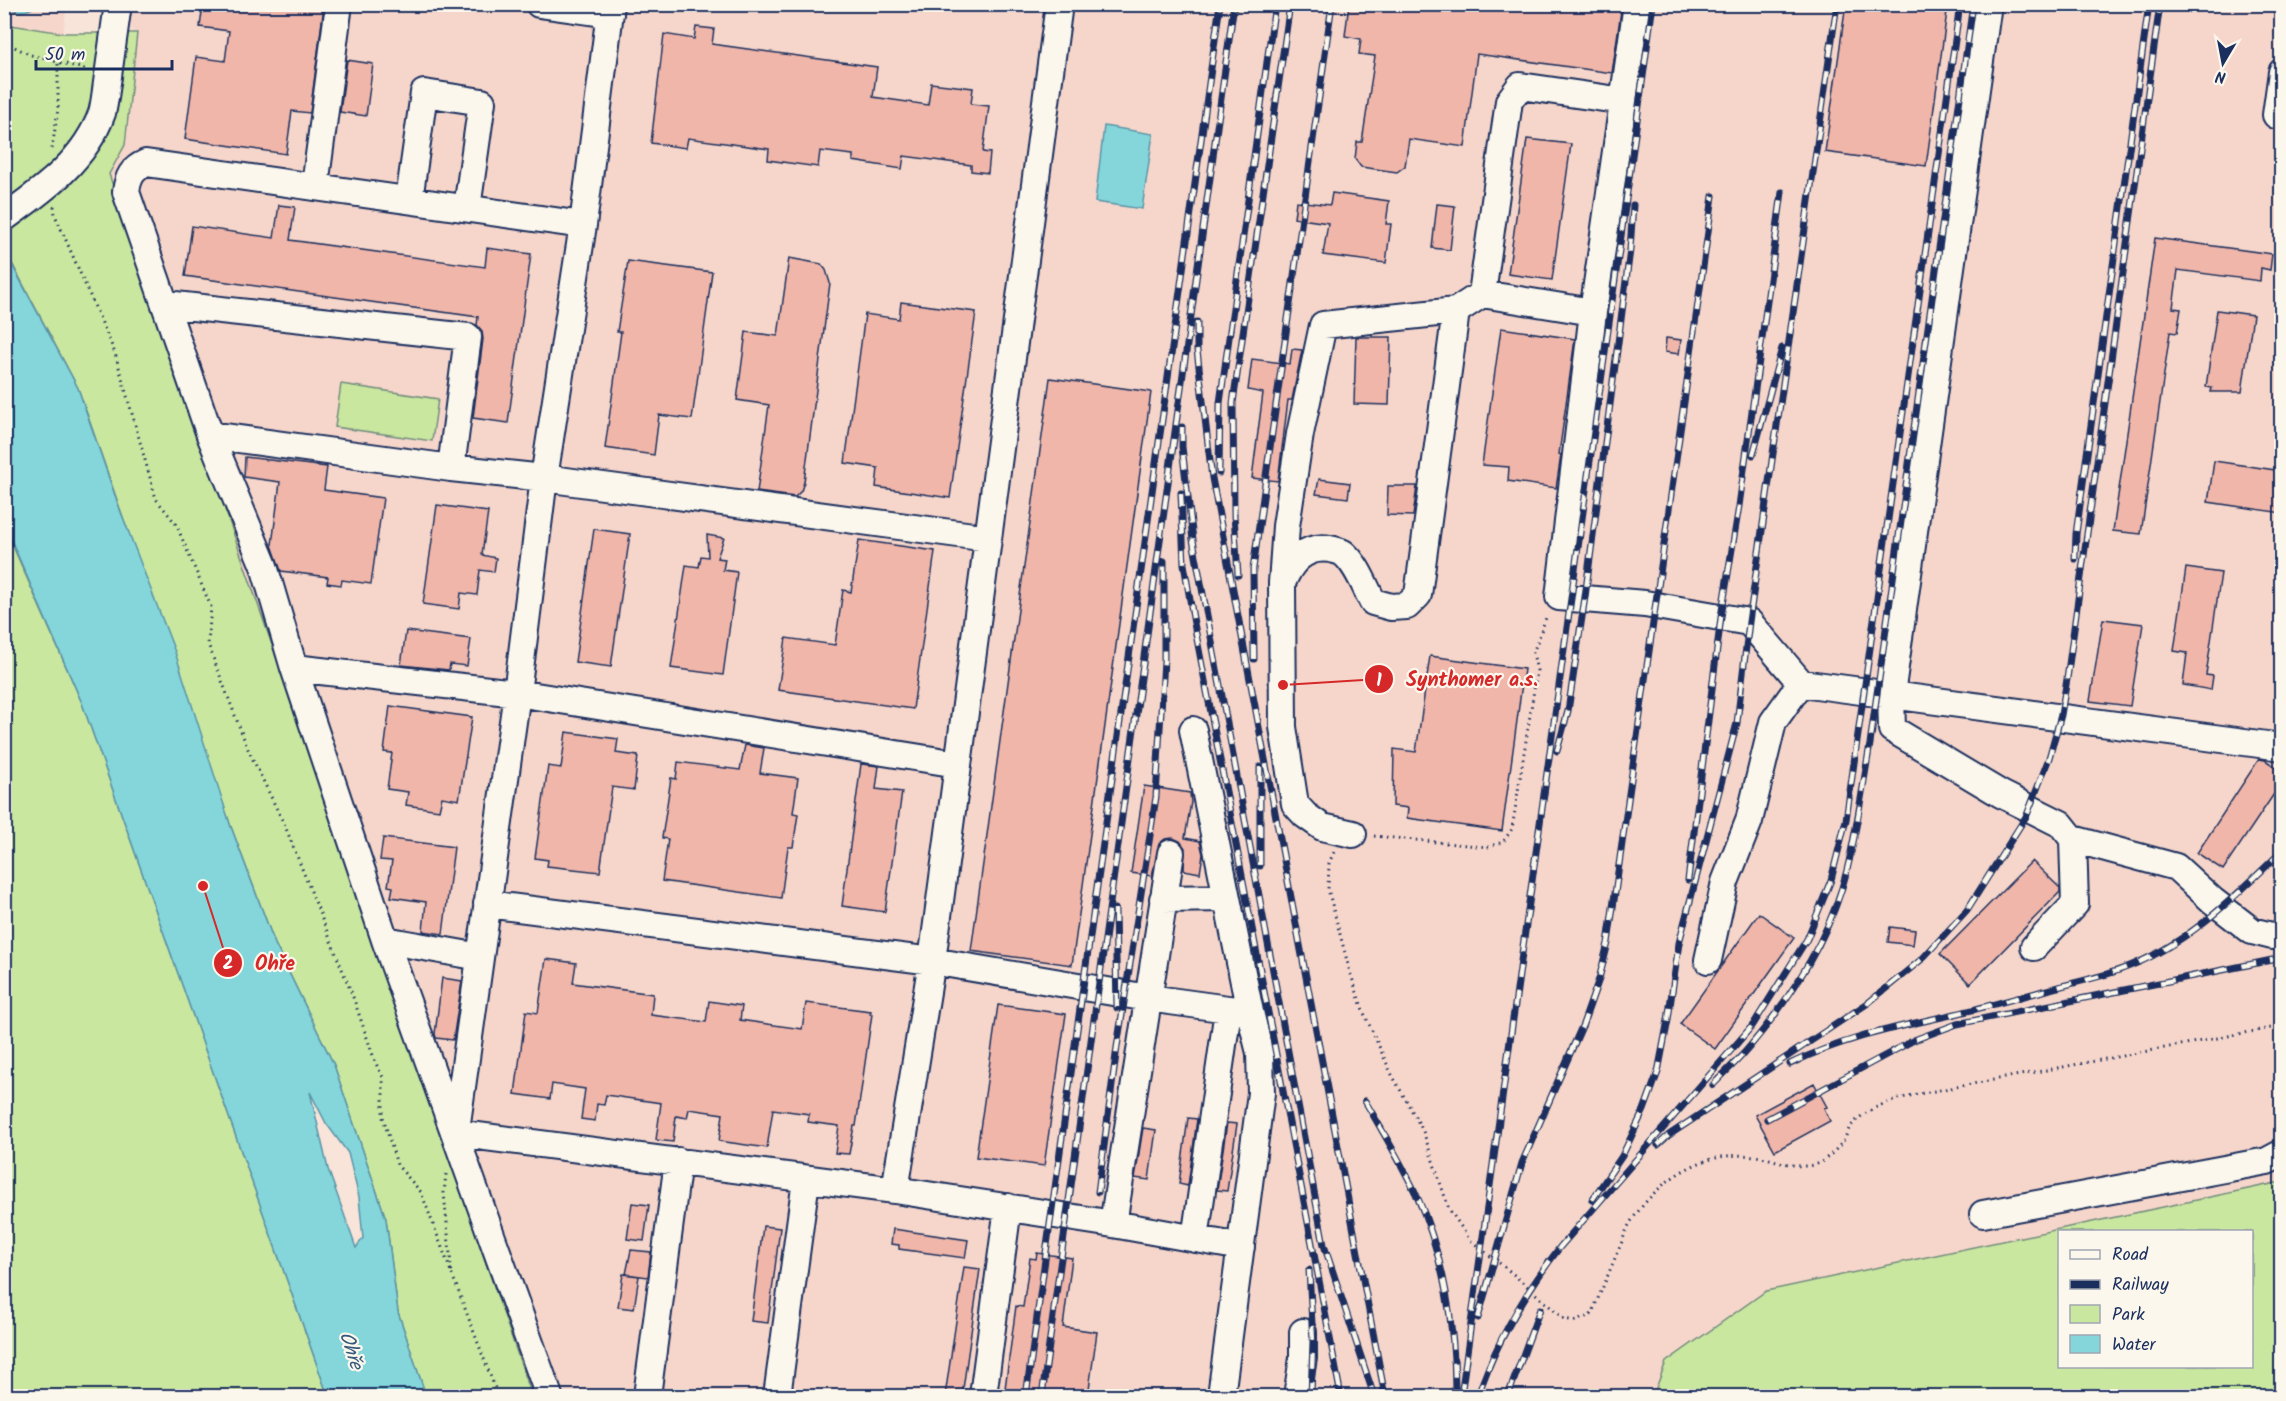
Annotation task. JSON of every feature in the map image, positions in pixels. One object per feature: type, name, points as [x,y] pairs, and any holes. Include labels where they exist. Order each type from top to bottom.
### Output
[{"type":"street","points":[[4,218],[74,162],[85,146],[102,112],[99,73],[118,4]]},
{"type":"street","points":[[315,186],[339,4]]},
{"type":"street","points":[[460,1145],[487,903],[518,693],[544,478],[583,225],[601,8],[539,4]]},
{"type":"street","points":[[895,1191],[932,961],[1059,4]]},
{"type":"street","points":[[1637,4],[1593,312],[1559,597],[1645,604],[1749,622],[1801,683],[2282,747]]},
{"type":"street","points":[[1988,4],[1891,695],[1892,729],[2001,794],[2061,824],[2073,839],[2176,867],[2213,901],[2252,931],[2272,936],[2282,935]]},
{"type":"street","points":[[2282,72],[2277,115],[2282,115]]},
{"type":"street","points":[[1482,294],[1509,101],[1520,86],[1624,101]]},
{"type":"street","points":[[408,200],[424,93],[482,102],[467,208]]},
{"type":"street","points":[[549,1396],[385,940],[294,668],[264,566],[210,435],[126,192],[127,182],[137,167],[146,163],[583,225]]},
{"type":"street","points":[[1353,834],[1322,827],[1305,815],[1295,804],[1283,727],[1282,583],[1286,526],[1300,434],[1323,325],[1456,311],[1482,294],[1593,312]]},
{"type":"street","points":[[166,304],[468,337],[450,468]]},
{"type":"street","points":[[1282,583],[1289,566],[1304,552],[1323,548],[1342,552],[1353,565],[1373,602],[1391,607],[1407,606],[1418,595],[1456,311]]},
{"type":"street","points":[[210,435],[988,538]]},
{"type":"street","points":[[294,668],[518,693],[958,764]]},
{"type":"street","points":[[1708,960],[1725,882],[1749,821],[1773,722],[1801,683]]},
{"type":"street","points":[[1193,730],[1227,898],[1239,1011],[1195,1239]]},
{"type":"street","points":[[2034,947],[2075,904],[2073,839]]},
{"type":"street","points":[[1113,1224],[1171,853]]},
{"type":"street","points":[[1164,899],[1227,898]]},
{"type":"street","points":[[487,903],[932,961],[1239,1011]]},
{"type":"street","points":[[385,940],[480,957]]},
{"type":"street","points":[[1221,1396],[1261,1093],[1260,1053],[1239,1011]]},
{"type":"street","points":[[460,1145],[678,1161],[1008,1207],[1241,1246]]},
{"type":"street","points":[[1983,1214],[2267,1161],[2282,1153]]},
{"type":"street","points":[[646,1396],[678,1161]]},
{"type":"street","points":[[777,1396],[806,1180]]},
{"type":"street","points":[[983,1396],[1008,1207]]},
{"type":"street","points":[[1297,1396],[1303,1358],[1303,1332]]},
{"type":"path","points":[[4,42],[31,54],[99,73]]},
{"type":"path","points":[[51,157],[58,109],[58,62]]},
{"type":"path","points":[[53,205],[115,353],[156,499],[176,524],[211,607],[208,644],[247,747],[285,826],[383,1077],[383,1117],[397,1165],[421,1192],[498,1396]]},
{"type":"path","points":[[1559,597],[1546,615],[1533,653],[1537,671],[1512,829],[1503,842],[1488,847],[1353,834],[1336,844],[1329,864],[1328,889],[1338,930],[1364,1013],[1391,1073],[1423,1131],[1449,1209],[1470,1240],[1564,1319],[1575,1321],[1591,1315],[1629,1225],[1650,1195],[1671,1177],[1701,1161],[1734,1155],[1756,1156],[1790,1165],[1808,1166],[1821,1161],[1835,1149],[1844,1140],[1851,1125],[1863,1113],[1888,1102],[1913,1095],[2282,1026]]},
{"type":"path","points":[[453,1280],[444,1193],[445,1176],[460,1145]]},
{"type":"shaded area","points":[[4,5],[67,5],[63,33],[5,24]]},
{"type":"shaded area","points":[[132,5],[2281,5],[2281,1182],[1767,1291],[1666,1362],[1653,1396],[532,1396],[109,174],[125,145],[137,34],[129,28]]},
{"type":"green space","points":[[4,24],[63,33],[137,33],[125,145],[109,174],[532,1396],[426,1396],[398,1312],[386,1219],[334,1065],[275,944],[230,824],[78,388],[5,250]]},
{"type":"green space","points":[[341,384],[438,399],[432,441],[335,427]]},
{"type":"green space","points":[[4,526],[82,703],[328,1396],[5,1396]]},
{"type":"green space","points":[[2281,1182],[2281,1396],[1653,1396],[1666,1362],[1766,1291]]},
{"type":"water","points":[[6,5],[37,5],[22,11],[14,10]]},
{"type":"water","points":[[1104,126],[1153,134],[1142,209],[1095,202]]},
{"type":"water","points":[[4,250],[78,388],[119,507],[175,652],[230,824],[275,944],[334,1065],[386,1219],[398,1312],[426,1396],[328,1396],[82,703],[5,526]],"holes":[[[310,1092],[326,1123],[348,1153],[359,1197],[363,1238],[356,1248],[328,1169]]]},
{"type":"building","points":[[203,4],[324,6],[310,113],[292,111],[286,154],[185,139],[196,57],[225,61],[229,31],[200,27]]},
{"type":"building","points":[[1349,4],[1622,4],[1612,73],[1477,54],[1465,147],[1409,139],[1405,166],[1397,172],[1361,167],[1355,159],[1357,142],[1362,142],[1375,56],[1359,54],[1361,39],[1345,36]]},
{"type":"building","points":[[1846,4],[1948,4],[1926,166],[1825,152]]},
{"type":"building","points":[[696,27],[714,29],[712,44],[877,67],[873,97],[928,105],[931,83],[973,88],[971,104],[989,106],[983,152],[990,153],[988,173],[971,171],[971,165],[904,156],[902,169],[853,161],[853,155],[820,151],[818,167],[768,160],[769,149],[688,138],[686,148],[651,143],[664,34],[694,39]]},
{"type":"building","points":[[347,60],[373,64],[366,116],[340,112]]},
{"type":"building","points":[[1527,139],[1571,144],[1552,280],[1508,274]]},
{"type":"building","points":[[1332,193],[1389,201],[1386,224],[1391,224],[1386,263],[1323,255],[1328,223],[1294,218],[1296,201],[1330,205]]},
{"type":"building","points":[[1437,204],[1455,206],[1450,250],[1432,248]]},
{"type":"building","points":[[279,205],[295,207],[290,240],[485,267],[487,248],[531,254],[508,423],[473,418],[483,339],[482,331],[477,325],[478,317],[185,276],[192,226],[274,238]]},
{"type":"building","points":[[2155,238],[2272,254],[2270,270],[2261,268],[2260,281],[2178,270],[2173,308],[2181,309],[2177,333],[2170,332],[2141,534],[2113,531]]},
{"type":"building","points":[[789,258],[821,264],[826,270],[830,283],[804,482],[801,491],[795,497],[757,492],[769,405],[737,400],[746,332],[778,336]]},
{"type":"building","points":[[628,261],[712,272],[692,419],[659,415],[654,455],[605,448],[621,332],[617,332]]},
{"type":"building","points":[[901,302],[976,312],[950,498],[876,487],[878,468],[845,463],[865,314],[899,319]]},
{"type":"building","points":[[2217,310],[2253,315],[2242,392],[2211,392],[2212,388],[2206,387]]},
{"type":"building","points":[[1501,328],[1575,339],[1556,488],[1508,481],[1509,467],[1482,465]]},
{"type":"building","points":[[1356,337],[1391,337],[1389,405],[1354,404]]},
{"type":"building","points":[[1666,338],[1681,340],[1679,354],[1665,352]]},
{"type":"building","points":[[1292,349],[1302,350],[1292,400],[1288,400],[1278,481],[1252,478],[1263,393],[1248,390],[1252,359],[1290,364]]},
{"type":"building","points":[[1050,378],[1151,392],[1072,965],[971,951]]},
{"type":"building","points":[[245,457],[327,467],[324,490],[383,498],[371,584],[342,580],[341,585],[327,583],[328,577],[281,571],[272,545],[280,482],[244,477]]},
{"type":"building","points":[[2214,461],[2282,471],[2282,513],[2208,502]]},
{"type":"building","points":[[1319,479],[1350,483],[1348,498],[1316,494]]},
{"type":"building","points":[[1388,486],[1417,486],[1413,516],[1387,515]]},
{"type":"building","points":[[437,505],[488,512],[482,555],[496,558],[494,572],[480,570],[477,595],[461,593],[459,609],[423,604]]},
{"type":"building","points":[[594,529],[630,534],[611,667],[575,662]]},
{"type":"building","points":[[707,535],[724,538],[717,558],[725,559],[723,570],[737,572],[723,675],[671,668],[686,565],[699,567],[701,556],[708,557]]},
{"type":"building","points":[[859,540],[935,551],[913,709],[778,690],[786,638],[835,645],[843,590],[851,592]]},
{"type":"building","points":[[2186,568],[2221,573],[2206,675],[2213,676],[2211,690],[2183,685],[2187,653],[2174,651]]},
{"type":"building","points":[[2103,619],[2143,624],[2130,706],[2090,701]]},
{"type":"building","points":[[406,631],[471,639],[467,666],[450,664],[449,670],[401,665]]},
{"type":"building","points":[[1430,656],[1524,669],[1502,831],[1407,818],[1408,808],[1393,806],[1394,749],[1416,752]]},
{"type":"building","points":[[390,706],[472,717],[459,800],[442,797],[439,810],[406,805],[408,792],[387,789],[392,753],[384,752]]},
{"type":"building","points":[[566,732],[618,739],[616,753],[638,756],[634,790],[612,787],[600,872],[547,866],[548,860],[535,858],[548,766],[561,768]]},
{"type":"building","points":[[745,745],[764,748],[760,773],[798,778],[793,813],[798,814],[793,847],[788,847],[781,898],[662,881],[668,839],[662,838],[671,778],[676,779],[678,762],[740,770]]},
{"type":"building","points":[[2259,759],[2265,760],[2282,771],[2282,782],[2223,870],[2197,853]]},
{"type":"building","points":[[861,764],[879,766],[876,789],[902,792],[885,912],[842,906]]},
{"type":"building","points":[[1144,786],[1190,793],[1191,802],[1185,838],[1200,841],[1203,854],[1200,873],[1184,870],[1185,848],[1180,841],[1173,838],[1165,839],[1159,844],[1152,876],[1131,873]]},
{"type":"building","points":[[383,838],[454,847],[443,934],[423,931],[426,902],[391,897],[393,887],[388,886],[392,861],[380,860]]},
{"type":"building","points":[[2032,861],[2060,888],[2060,892],[1970,984],[1940,954]]},
{"type":"building","points":[[1759,913],[1794,938],[1715,1049],[1680,1024]]},
{"type":"building","points":[[1890,927],[1915,930],[1913,945],[1888,942]]},
{"type":"building","points":[[546,959],[576,963],[573,983],[653,994],[651,1015],[706,1022],[709,1001],[742,1006],[740,1020],[802,1029],[806,1003],[871,1011],[856,1126],[854,1126],[849,1154],[835,1153],[839,1126],[808,1122],[809,1114],[773,1109],[767,1148],[719,1141],[723,1114],[689,1109],[687,1118],[676,1116],[673,1142],[656,1140],[661,1103],[606,1095],[604,1105],[597,1104],[595,1121],[581,1119],[585,1089],[552,1084],[550,1099],[515,1094],[526,1011],[538,1013]]},
{"type":"building","points":[[442,978],[462,981],[453,1040],[436,1038],[435,1034]]},
{"type":"building","points":[[998,1005],[1066,1014],[1044,1166],[976,1157]]},
{"type":"building","points":[[1814,1083],[1827,1107],[1824,1108],[1830,1121],[1775,1151],[1755,1115]]},
{"type":"building","points":[[1188,1118],[1197,1119],[1188,1186],[1179,1184]]},
{"type":"building","points":[[1227,1123],[1237,1124],[1227,1191],[1217,1190]]},
{"type":"building","points":[[1143,1128],[1156,1130],[1149,1180],[1135,1178]]},
{"type":"building","points":[[632,1203],[649,1205],[644,1241],[627,1239]]},
{"type":"building","points":[[763,1226],[780,1228],[768,1323],[751,1321]]},
{"type":"building","points":[[893,1229],[968,1240],[965,1258],[899,1249],[899,1245],[891,1244]]},
{"type":"building","points":[[631,1250],[651,1252],[648,1277],[626,1274]]},
{"type":"building","points":[[1037,1253],[1072,1258],[1063,1327],[1097,1332],[1088,1396],[1004,1396],[1016,1306],[1023,1307],[1030,1258],[1036,1259]]},
{"type":"building","points":[[964,1267],[980,1269],[962,1396],[945,1396]]},
{"type":"building","points":[[623,1274],[639,1276],[634,1309],[618,1307]]},
{"type":"railway","points":[[1026,1396],[1220,4]]},
{"type":"railway","points":[[1042,1396],[1234,4]]},
{"type":"railway","points":[[1219,473],[1220,403],[1275,4]]},
{"type":"railway","points":[[1238,575],[1234,515],[1233,403],[1290,4]]},
{"type":"railway","points":[[1254,659],[1253,569],[1332,4]]},
{"type":"railway","points":[[1461,1396],[1653,4]]},
{"type":"railway","points":[[1592,1200],[1622,1156],[1644,1110],[1658,1072],[1679,943],[1737,723],[1749,622],[1837,4]]},
{"type":"railway","points":[[1478,1396],[1493,1356],[1513,1318],[1560,1247],[1753,1025],[1807,939],[1831,880],[1846,820],[1960,4]]},
{"type":"railway","points":[[1713,1085],[1767,1026],[1796,985],[1821,940],[1847,870],[1870,744],[1973,4]]},
{"type":"railway","points":[[2075,559],[2076,534],[2149,4]]},
{"type":"railway","points":[[1658,1145],[1669,1135],[1868,1003],[1922,959],[1967,910],[2027,815],[2049,758],[2061,715],[2067,679],[2160,4]]},
{"type":"railway","points":[[1688,880],[1721,617],[1739,506],[1782,192]]},
{"type":"railway","points":[[1478,1318],[1522,1163],[1583,1024],[1599,979],[1608,943],[1713,196]]},
{"type":"railway","points":[[1557,751],[1568,711],[1585,597],[1630,250],[1633,205]]},
{"type":"railway","points":[[1197,322],[1197,350],[1212,478],[1385,1396]]},
{"type":"railway","points":[[1753,455],[1782,348]]},
{"type":"railway","points":[[1182,427],[1182,447],[1193,540],[1324,1245],[1374,1396]]},
{"type":"railway","points":[[1181,493],[1184,564],[1193,618],[1341,1396]]},
{"type":"railway","points":[[1098,1192],[1117,1047],[1156,797],[1164,660],[1164,561]]},
{"type":"railway","points":[[1260,767],[1260,866]]},
{"type":"railway","points":[[1790,1064],[1830,1047],[1871,1034],[2094,978],[2145,960],[2167,948],[2208,919],[2282,851]]},
{"type":"railway","points":[[1115,909],[1117,1008]]},
{"type":"railway","points":[[1767,1119],[1914,1040],[1957,1024],[2282,958]]},
{"type":"railway","points":[[1365,1101],[1416,1194],[1433,1240],[1450,1315],[1455,1391]]},
{"type":"railway","points":[[1309,1270],[1313,1342],[1311,1396]]},
{"type":"railway","points":[[1508,1396],[1540,1309]]},
{"type":"place","name":"Synthomer a.s.","points":[[1283,685]]},
{"type":"place","name":"Ohře","points":[[203,886]]}]
